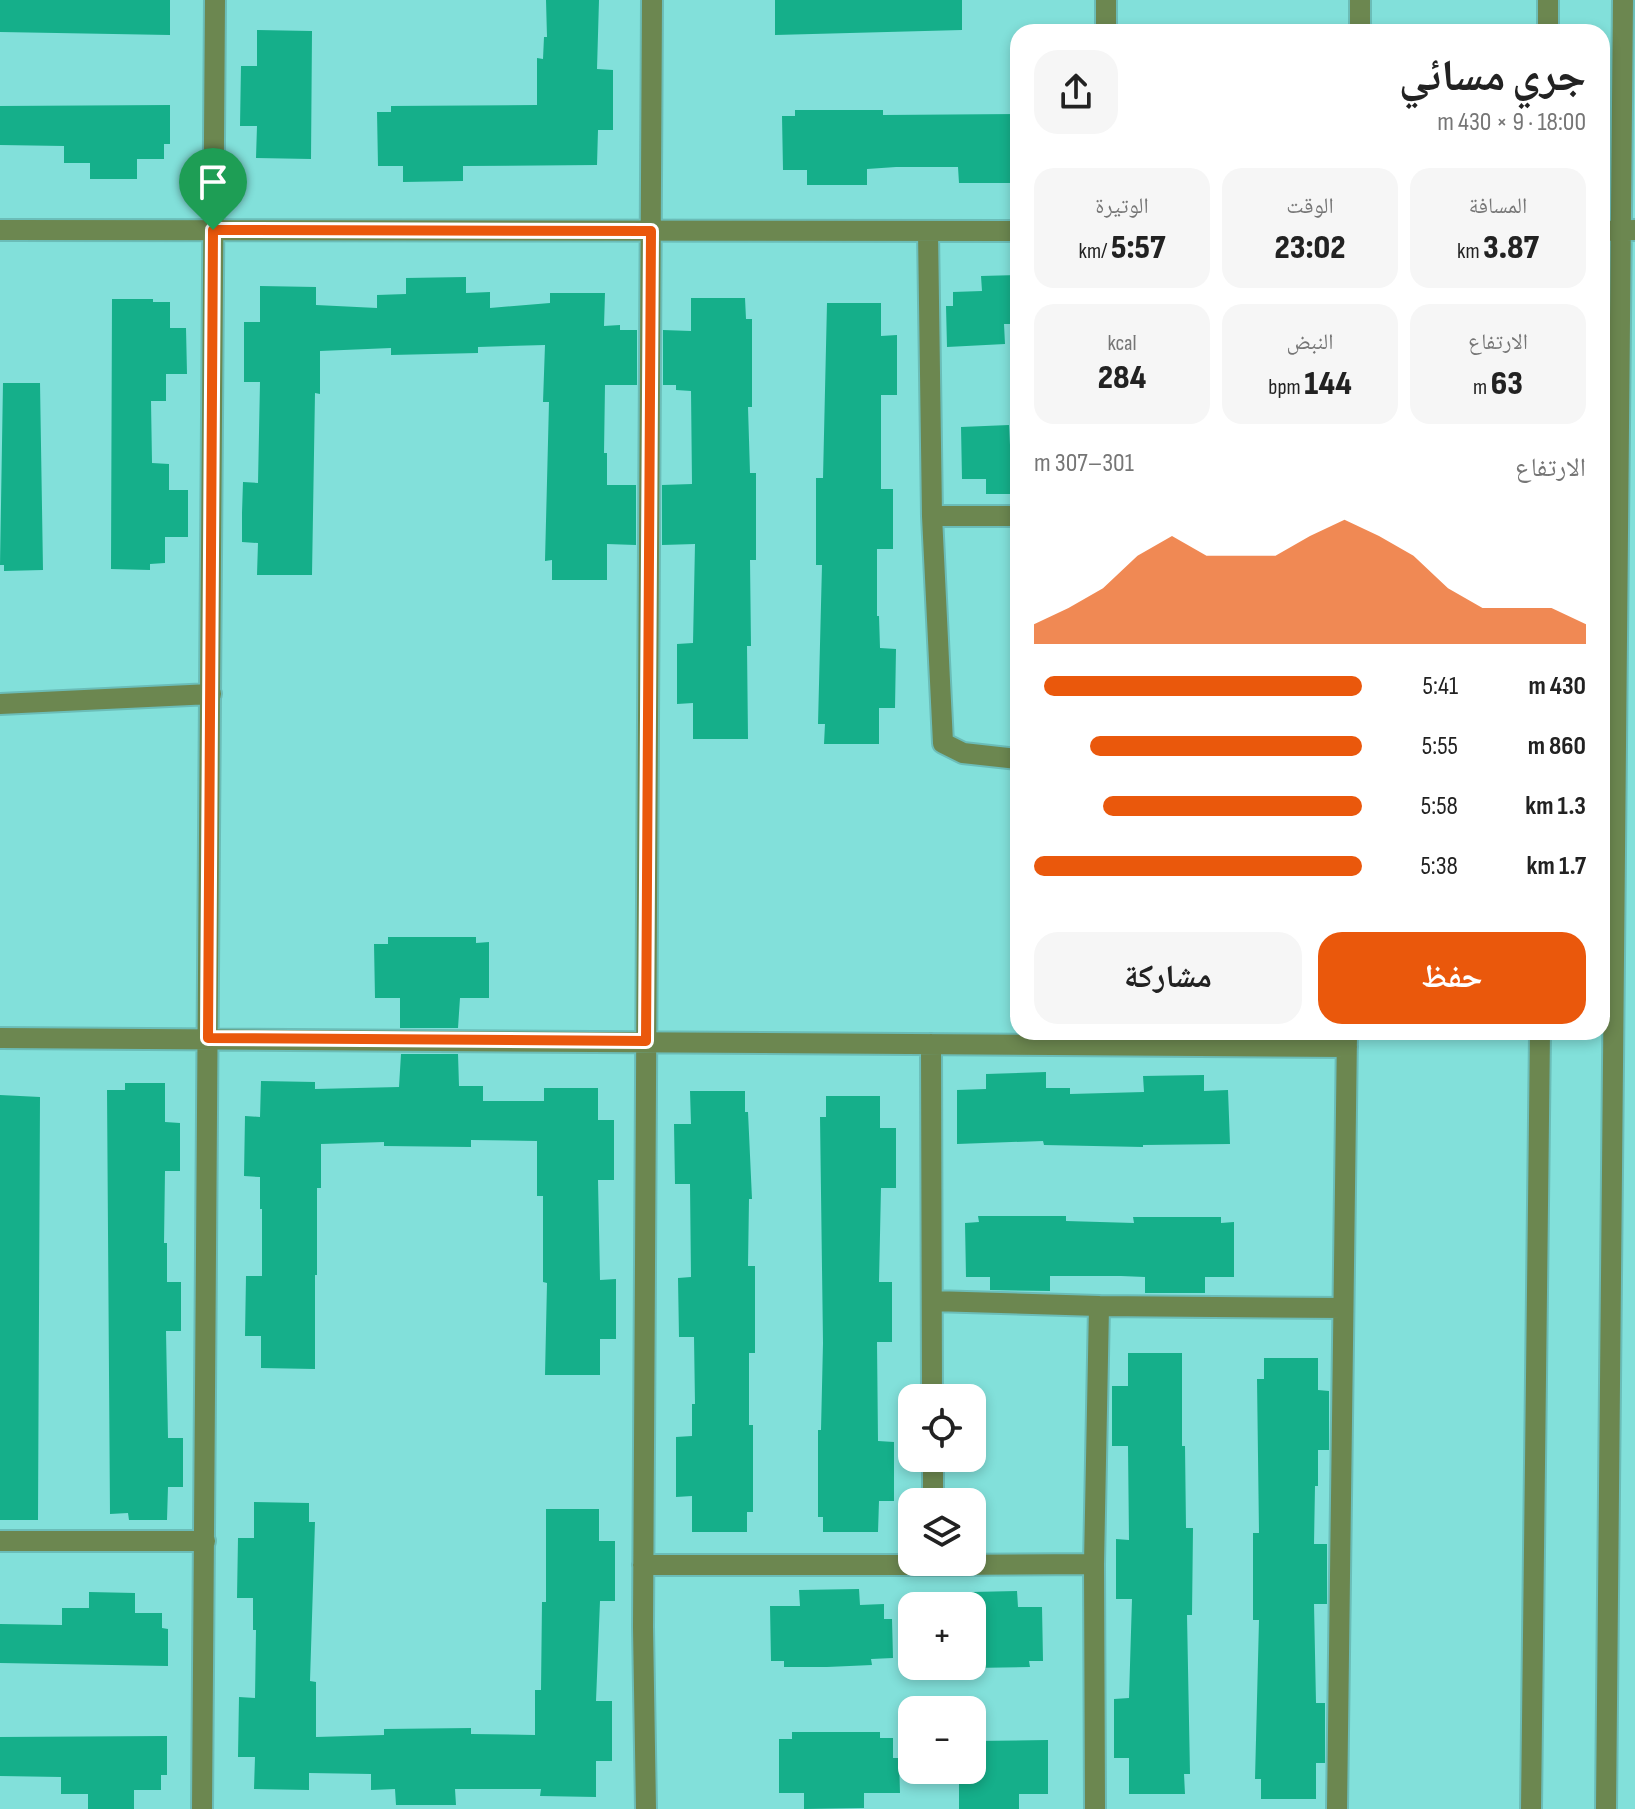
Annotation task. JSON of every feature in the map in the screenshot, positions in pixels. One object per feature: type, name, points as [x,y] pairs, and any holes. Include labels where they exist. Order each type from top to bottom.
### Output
[{"type":"street","points":[[202,1809],[215,0]]},
{"type":"street","points":[[646,1809],[643,1565],[652,0]]},
{"type":"street","points":[[1106,0],[1106,24]]},
{"type":"street","points":[[1360,0],[1360,24]]},
{"type":"street","points":[[1548,0],[1548,24]]},
{"type":"street","points":[[1606,1809],[1623,0]]},
{"type":"street","points":[[0,230],[1010,231]]},
{"type":"street","points":[[928,231],[932,516],[943,743],[963,753],[1010,758]]},
{"type":"street","points":[[932,516],[1010,516]]},
{"type":"street","points":[[0,704],[211,694]]},
{"type":"street","points":[[0,1038],[931,1044],[1036,1040]]},
{"type":"street","points":[[1337,1809],[1347,1040]]},
{"type":"street","points":[[1531,1809],[1540,1040]]},
{"type":"street","points":[[931,1044],[932,1384]]},
{"type":"street","points":[[932,1301],[1343,1308]]},
{"type":"street","points":[[1095,1809],[1094,1564],[1099,1306]]},
{"type":"street","points":[[0,1541],[205,1541]]},
{"type":"street","points":[[643,1565],[898,1563]]},
{"type":"street","points":[[986,1563],[1094,1564]]},
{"type":"building","points":[[0,0],[170,0],[170,35],[0,32]]},
{"type":"building","points":[[546,0],[599,0],[597,69],[613,70],[613,130],[598,130],[597,165],[463,166],[463,181],[403,182],[403,166],[378,166],[377,112],[391,112],[391,106],[537,105],[537,58],[543,59],[544,37],[547,37]]},
{"type":"building","points":[[775,0],[962,0],[962,30],[775,35]]},
{"type":"building","points":[[257,30],[312,31],[311,159],[256,158],[257,126],[240,126],[241,66],[257,66]]},
{"type":"building","points":[[170,105],[170,144],[164,144],[164,159],[137,159],[137,179],[90,179],[90,163],[64,163],[64,146],[0,145],[0,106]]},
{"type":"building","points":[[795,110],[883,110],[883,115],[1010,114],[1010,183],[959,183],[958,167],[896,167],[867,169],[867,185],[807,185],[807,170],[783,170],[782,116],[795,116]]},
{"type":"building","points":[[1010,275],[1010,324],[1004,324],[1005,344],[947,347],[946,306],[953,306],[953,292],[982,291],[981,276]]},
{"type":"building","points":[[466,277],[466,293],[490,292],[490,308],[550,303],[550,293],[605,293],[604,326],[620,325],[620,330],[637,330],[637,385],[605,385],[604,453],[607,453],[607,485],[636,485],[636,545],[607,544],[607,580],[552,580],[552,560],[545,561],[549,402],[543,402],[545,345],[478,347],[478,353],[391,355],[391,348],[320,351],[320,394],[315,393],[312,575],[257,575],[258,543],[242,542],[242,513],[243,482],[258,483],[260,382],[244,382],[244,322],[260,322],[260,286],[316,287],[316,305],[377,308],[377,295],[406,294],[406,278]]},
{"type":"building","points":[[691,298],[745,298],[746,319],[752,319],[752,407],[748,407],[750,473],[756,473],[756,560],[750,560],[748,739],[693,739],[693,703],[677,704],[677,644],[693,643],[695,544],[662,545],[662,485],[692,484],[691,391],[676,390],[676,385],[663,385],[663,330],[691,331]]},
{"type":"building","points":[[112,299],[170,302],[170,328],[186,328],[187,374],[166,374],[166,401],[151,401],[152,463],[169,464],[169,490],[188,490],[188,537],[165,537],[165,563],[150,564],[150,570],[111,569]]},
{"type":"building","points":[[827,303],[881,303],[881,336],[897,335],[897,395],[881,395],[881,489],[893,489],[893,549],[877,549],[880,648],[896,649],[895,708],[879,708],[879,744],[824,744],[825,724],[818,724],[822,565],[816,565],[816,478],[823,478]]},
{"type":"building","points":[[3,383],[40,383],[43,570],[4,571],[4,565],[0,565]]},
{"type":"building","points":[[1009,425],[1010,494],[986,494],[986,479],[962,479],[961,427]]},
{"type":"building","points":[[388,937],[476,937],[476,943],[489,942],[489,998],[460,998],[458,1028],[400,1028],[400,998],[375,998],[374,944],[388,944]]},
{"type":"building","points":[[401,1054],[458,1054],[459,1086],[483,1086],[483,1101],[544,1101],[544,1088],[598,1088],[598,1120],[614,1120],[614,1180],[598,1180],[600,1280],[616,1279],[616,1339],[600,1339],[600,1375],[545,1375],[547,1283],[543,1282],[543,1196],[537,1196],[537,1141],[471,1140],[471,1147],[384,1146],[384,1142],[321,1144],[321,1188],[317,1188],[315,1369],[261,1368],[261,1336],[245,1336],[246,1276],[262,1276],[262,1209],[260,1177],[244,1176],[245,1116],[260,1117],[261,1081],[315,1082],[315,1089],[399,1087]]},
{"type":"building","points":[[1046,1072],[1046,1088],[1070,1088],[1070,1094],[1144,1092],[1143,1076],[1204,1075],[1204,1091],[1228,1090],[1230,1144],[1143,1147],[1044,1145],[1043,1141],[957,1144],[957,1090],[986,1089],[986,1074]]},
{"type":"building","points":[[125,1083],[165,1083],[165,1122],[180,1123],[180,1171],[165,1171],[164,1243],[167,1243],[167,1282],[181,1282],[181,1331],[166,1331],[168,1438],[183,1438],[183,1487],[168,1487],[167,1520],[129,1520],[128,1513],[110,1514],[107,1090],[125,1090]]},
{"type":"building","points":[[690,1091],[745,1091],[745,1112],[748,1112],[752,1199],[749,1199],[748,1266],[755,1266],[755,1353],[749,1353],[753,1512],[747,1512],[747,1532],[692,1532],[692,1496],[676,1497],[676,1437],[692,1436],[692,1404],[695,1404],[694,1337],[679,1337],[678,1278],[691,1277],[690,1184],[675,1184],[674,1124],[691,1124]]},
{"type":"building","points":[[0,1095],[40,1097],[38,1520],[0,1520]]},
{"type":"building","points":[[826,1096],[880,1096],[880,1128],[896,1128],[896,1188],[881,1188],[879,1282],[892,1282],[892,1342],[877,1342],[878,1441],[894,1442],[894,1501],[879,1501],[878,1532],[823,1532],[823,1517],[818,1517],[818,1430],[821,1430],[823,1343],[820,1117],[826,1117]]},
{"type":"building","points":[[978,1216],[1066,1216],[1066,1221],[1134,1223],[1133,1217],[1221,1217],[1221,1223],[1234,1222],[1234,1277],[1205,1277],[1205,1293],[1145,1293],[1145,1277],[1121,1276],[1050,1276],[1050,1291],[990,1290],[990,1277],[966,1277],[965,1223],[979,1222]]},
{"type":"building","points":[[1128,1353],[1182,1353],[1186,1528],[1193,1528],[1192,1615],[1187,1615],[1190,1774],[1184,1774],[1185,1794],[1129,1794],[1129,1758],[1114,1758],[1114,1699],[1129,1698],[1132,1599],[1116,1599],[1116,1539],[1129,1540],[1128,1446],[1112,1446],[1112,1386],[1128,1386]]},
{"type":"building","points":[[1264,1358],[1318,1358],[1318,1390],[1329,1391],[1329,1450],[1318,1450],[1318,1486],[1315,1486],[1314,1544],[1327,1544],[1327,1604],[1314,1604],[1316,1703],[1325,1703],[1325,1763],[1316,1763],[1316,1799],[1261,1799],[1261,1779],[1255,1779],[1259,1620],[1253,1620],[1253,1533],[1259,1533],[1257,1379],[1264,1379]]},
{"type":"building","points":[[254,1502],[309,1503],[309,1522],[315,1522],[310,1681],[316,1682],[316,1737],[384,1735],[384,1729],[471,1728],[471,1734],[535,1735],[535,1690],[541,1690],[542,1602],[546,1602],[546,1509],[599,1509],[599,1541],[615,1541],[615,1601],[600,1601],[596,1701],[612,1701],[612,1761],[596,1761],[596,1797],[540,1796],[541,1789],[455,1789],[456,1805],[396,1805],[395,1789],[371,1790],[371,1774],[309,1773],[309,1790],[254,1789],[255,1757],[238,1757],[239,1697],[255,1698],[256,1630],[253,1630],[253,1598],[237,1598],[238,1538],[254,1538]]},
{"type":"building","points":[[859,1589],[860,1605],[884,1604],[884,1619],[892,1619],[893,1658],[871,1659],[872,1665],[827,1667],[784,1667],[784,1661],[771,1661],[770,1606],[800,1606],[799,1590]]},
{"type":"building","points":[[1017,1591],[1018,1607],[1042,1607],[1043,1661],[1029,1661],[1030,1667],[986,1668],[986,1592],[972,1592]]},
{"type":"building","points":[[89,1592],[135,1593],[135,1613],[162,1613],[162,1628],[168,1629],[168,1666],[0,1663],[0,1624],[62,1625],[62,1608],[89,1608]]},
{"type":"building","points":[[792,1732],[880,1732],[880,1738],[893,1738],[893,1758],[898,1758],[900,1793],[864,1793],[864,1808],[804,1809],[804,1793],[779,1793],[779,1739],[792,1739]]},
{"type":"building","points":[[167,1736],[167,1775],[161,1775],[161,1790],[134,1790],[134,1809],[88,1809],[88,1794],[61,1794],[61,1777],[0,1776],[0,1737]]},
{"type":"building","points":[[1048,1740],[1048,1794],[1019,1794],[1019,1809],[959,1809],[959,1784],[986,1784],[986,1741]]},
{"type":"route","points":[[213,230],[651,231],[646,1041],[208,1038],[213,230]]}]
